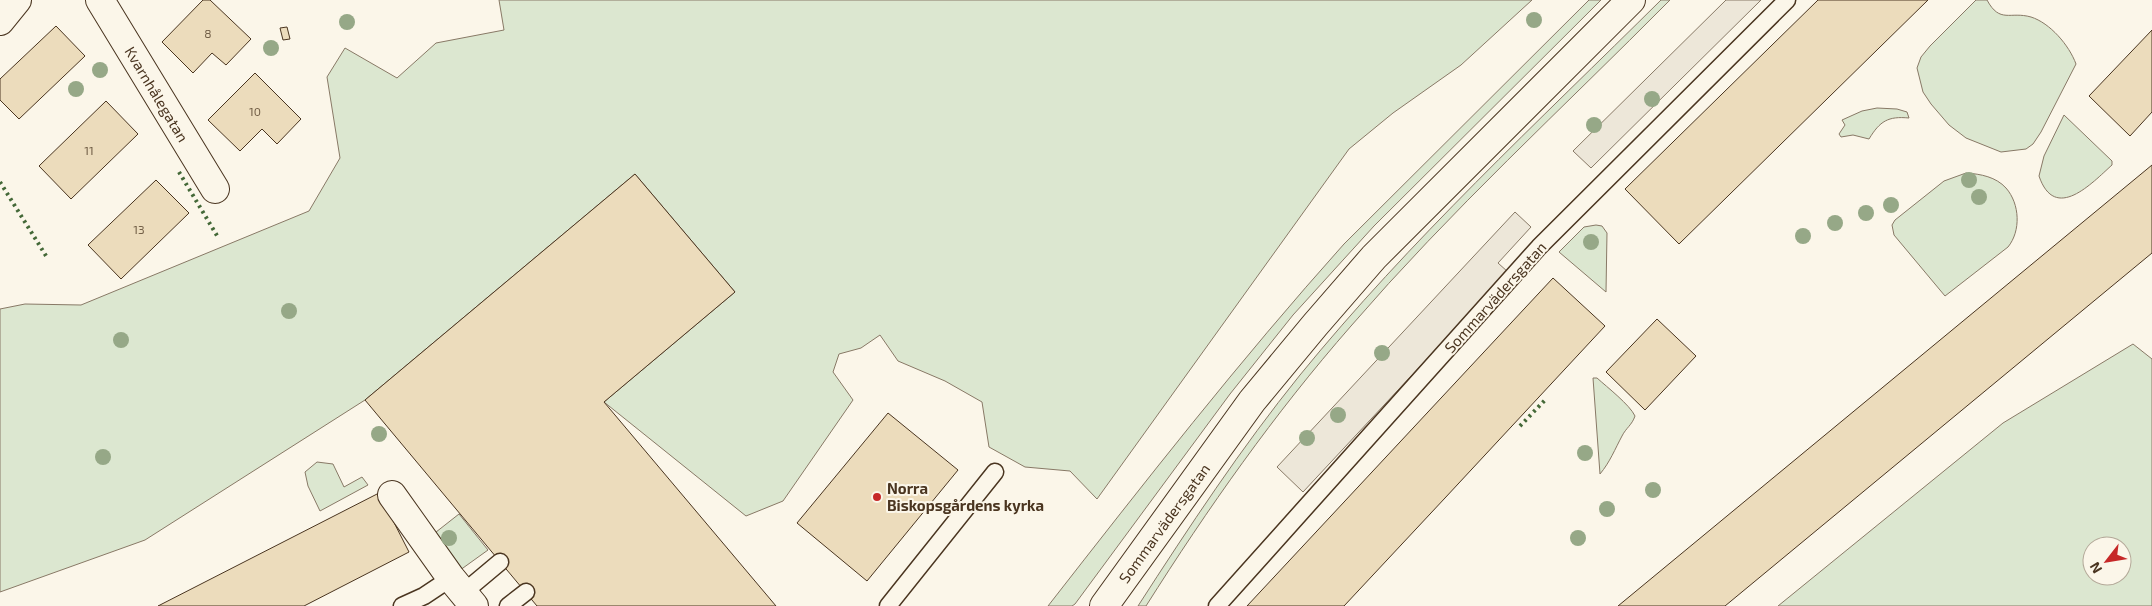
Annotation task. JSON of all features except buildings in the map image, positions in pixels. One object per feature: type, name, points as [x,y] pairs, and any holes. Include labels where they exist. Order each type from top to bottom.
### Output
[{"type":"street","points":[[0,21],[17,0]]},
{"type":"street","name":"Kvarnhålegatan","points":[[100,0],[215,189]]},
{"type":"street","name":"Sommarvädersgatan","points":[[1104,606],[1252,402],[1315,324],[1374,257],[1631,0]]},
{"type":"street","points":[[392,495],[462,592]]},
{"type":"lane","name":"Sommarvädersgatan","points":[[1216,606],[1540,247],[1787,0]]},
{"type":"lane","points":[[888,606],[995,472]]},
{"type":"lane","points":[[402,606],[424,596],[462,592],[500,562]]},
{"type":"lane","points":[[508,606],[526,592]]},
{"type":"green space","points":[[499,0],[1532,0],[1461,65],[1393,113],[1349,149],[1097,499],[1070,471],[1025,467],[989,447],[982,402],[945,381],[898,361],[880,335],[861,348],[839,354],[833,372],[853,400],[783,501],[746,516],[604,402],[735,292],[635,174],[365,400],[145,540],[0,592],[0,309],[25,304],[81,305],[309,211],[340,158],[327,77],[345,48],[397,78],[436,43],[504,30]]},
{"type":"green space","points":[[1589,0],[1601,0],[1374,226],[1293,315],[1230,394],[1075,604],[1072,606],[1048,606],[1230,377],[1344,244]]},
{"type":"green space","points":[[1661,0],[1670,0],[1467,201],[1351,326],[1295,393],[1243,462],[1193,533],[1146,606],[1138,606],[1236,459],[1300,375],[1342,325],[1430,229]]},
{"type":"green space","points":[[1976,0],[1987,0],[1996,12],[2001,14],[2031,17],[2045,24],[2064,42],[2076,64],[2041,132],[2033,144],[2026,149],[2001,152],[1966,138],[1949,125],[1923,92],[1917,68],[1921,57]]},
{"type":"green space","points":[[1877,108],[1897,109],[1907,112],[1909,118],[1895,118],[1885,121],[1869,139],[1853,135],[1841,137],[1839,134],[1845,125],[1842,120],[1862,111]]},
{"type":"green space","points":[[2064,115],[2112,161],[2112,165],[2084,189],[2064,198],[2054,197],[2046,190],[2039,176],[2044,156]]},
{"type":"green space","points":[[1966,173],[1988,177],[1998,181],[2006,188],[2014,202],[2017,226],[2008,247],[1945,296],[1894,235],[1892,225],[1895,220],[1944,181]]},
{"type":"green space","points":[[1602,226],[1607,233],[1606,292],[1559,252],[1584,227]]},
{"type":"green space","points":[[2133,344],[2152,359],[2152,606],[1778,606],[2003,423]]},
{"type":"green space","points":[[1593,378],[1597,378],[1618,396],[1635,416],[1600,474]]},
{"type":"green space","points":[[317,462],[333,464],[344,487],[362,477],[368,485],[320,511],[308,486],[305,472]]},
{"type":"green space","points":[[459,514],[488,550],[456,573],[431,536]]},
{"type":"shaded area","points":[[1726,0],[1761,0],[1591,168],[1573,151]]},
{"type":"shaded area","points":[[1515,212],[1531,227],[1498,263],[1508,272],[1303,492],[1277,467]]},
{"type":"hedge","points":[[179,172],[219,239]]},
{"type":"hedge","points":[[0,182],[48,259]]},
{"type":"hedge","points":[[1520,426],[1546,399]]},
{"type":"place","name":"Norra Biskopsgårdens kyrka","points":[[877,497]]}]
